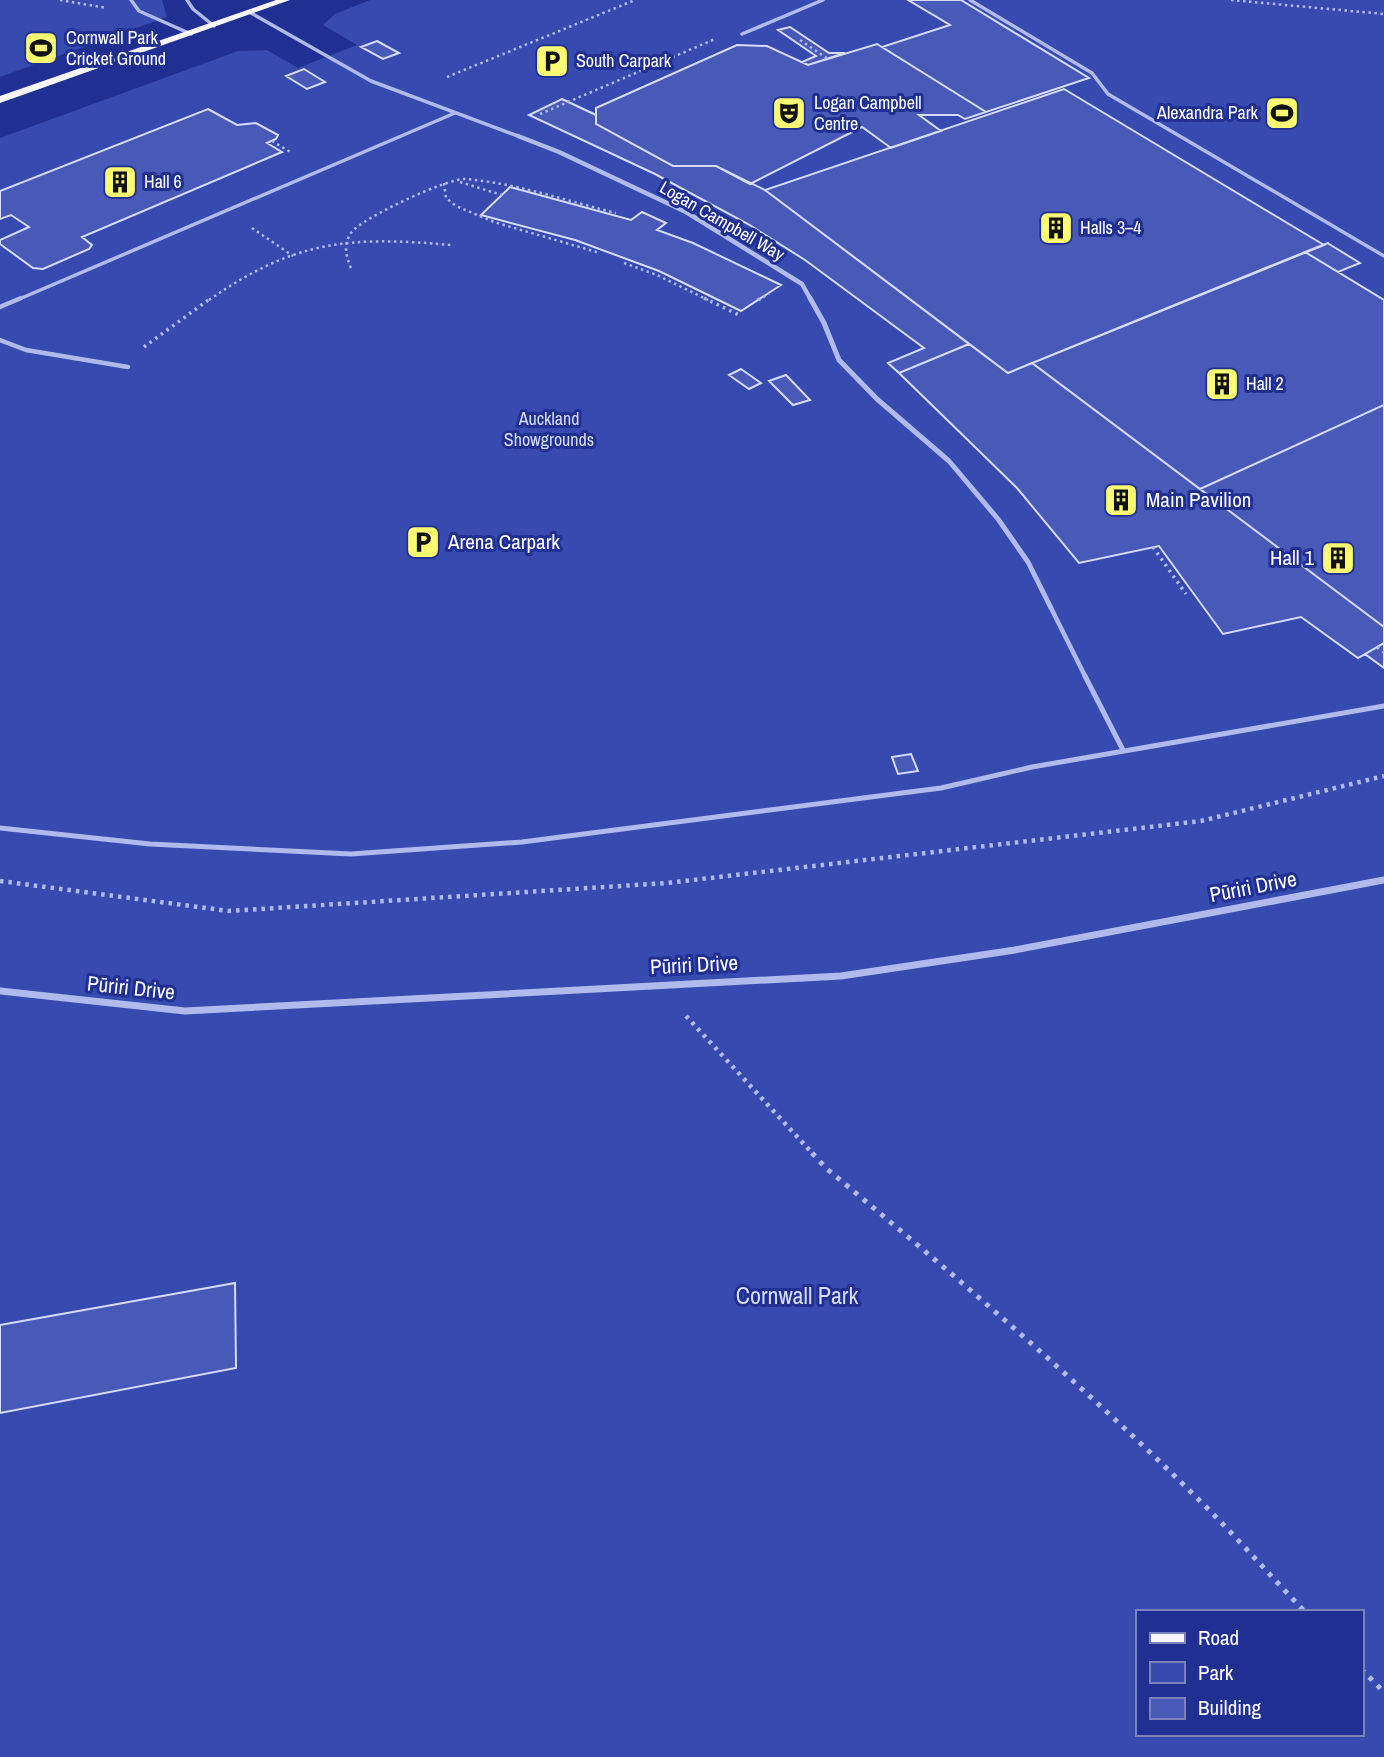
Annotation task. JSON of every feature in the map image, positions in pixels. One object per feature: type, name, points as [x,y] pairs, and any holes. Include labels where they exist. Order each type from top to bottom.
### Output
[{"type":"main road","points":[[0,100],[285,0]]},
{"type":"street","name":"Logan Campbell Way","points":[[518,136],[559,152],[686,212],[802,284],[824,323],[839,360],[877,399],[949,461],[998,519],[1028,562],[1051,608]]},
{"type":"street","name":"Pūriri Drive","points":[[0,991],[185,1011],[841,976],[1015,950],[1384,880]]},
{"type":"lane","points":[[131,0],[139,11],[192,34]]},
{"type":"lane","points":[[187,0],[192,9],[214,26]]},
{"type":"lane","points":[[742,34],[824,0]]},
{"type":"lane","points":[[970,0],[1092,73],[1108,94],[1384,256]]},
{"type":"lane","name":"Logan Campbell Way","points":[[251,13],[371,81],[518,136]]},
{"type":"lane","points":[[0,307],[455,113]]},
{"type":"lane","points":[[0,340],[26,350],[128,367]]},
{"type":"lane","points":[[1051,608],[1123,750]]},
{"type":"lane","points":[[0,828],[150,844],[351,854],[522,842],[941,788],[1032,766],[1384,706]]},
{"type":"path","points":[[60,0],[139,11]]},
{"type":"path","points":[[447,77],[635,0]]},
{"type":"path","points":[[1231,0],[1384,15]]},
{"type":"path","points":[[529,119],[723,36],[742,34]]},
{"type":"path","points":[[351,268],[345,252],[351,233],[365,220],[444,183],[461,179],[495,183],[621,215]]},
{"type":"path","points":[[460,182],[502,195]]},
{"type":"path","points":[[444,183],[443,192],[447,199],[478,218],[600,253]]},
{"type":"path","points":[[270,239],[293,256]]},
{"type":"path","points":[[128,367],[144,347],[223,290],[255,271],[293,256],[348,242],[451,245]]},
{"type":"path","points":[[624,263],[657,275],[741,316]]},
{"type":"path","points":[[1153,547],[1186,594]]},
{"type":"path","points":[[1377,647],[1384,652]]},
{"type":"path","points":[[0,881],[229,911],[667,883],[1200,821],[1384,776]]},
{"type":"path","points":[[686,1016],[827,1169],[951,1272],[1099,1405],[1193,1494],[1303,1610]]},
{"type":"path","points":[[1363,1671],[1384,1692]]},
{"type":"green space","name":"Cornwall Park Cricket Ground","points":[[0,0],[162,0],[167,17],[0,77]]},
{"type":"green space","points":[[370,0],[1384,0],[1384,1757],[0,1757],[0,138],[238,51],[267,50],[298,68],[357,45],[323,25],[335,14]]},
{"type":"building","points":[[908,0],[961,0],[1089,78],[986,112],[882,47],[950,25]]},
{"type":"building","points":[[790,27],[829,53],[845,53],[808,65],[802,62],[816,56],[778,30]]},
{"type":"building","points":[[377,41],[399,53],[383,59],[361,47]]},
{"type":"building","name":"Logan Campbell Centre","points":[[877,44],[986,112],[965,119],[958,115],[919,115],[941,131],[891,148],[862,127],[750,184],[716,166],[673,166],[596,124],[596,108],[737,45],[767,46],[808,65]]},
{"type":"building","points":[[304,69],[325,82],[307,89],[286,76]]},
{"type":"building","name":"Halls 3–4","points":[[1064,89],[1324,245],[1008,373],[765,190]]},
{"type":"building","points":[[562,99],[596,115],[596,124],[673,166],[716,166],[765,190],[969,344],[899,373],[888,363],[924,348],[805,260],[748,224],[655,174],[529,115]]},
{"type":"building","name":"Hall 6","points":[[208,109],[237,125],[256,123],[278,135],[267,143],[282,152],[82,237],[92,245],[89,249],[43,269],[33,268],[0,244],[0,240],[29,227],[11,215],[0,219],[0,191]]},
{"type":"building","points":[[510,187],[631,220],[642,212],[666,223],[657,230],[693,243],[781,285],[741,311],[659,271],[575,240],[481,215]]},
{"type":"building","points":[[1328,243],[1360,263],[1338,272],[1305,252]]},
{"type":"building","name":"Hall 2","points":[[1305,252],[1384,300],[1384,405],[1200,489],[1032,363]]},
{"type":"building","name":"Main Pavilion","points":[[969,344],[1008,373],[1032,363],[1384,627],[1384,643],[1358,658],[1301,617],[1223,634],[1159,546],[1079,563],[1017,488],[899,373]]},
{"type":"building","points":[[741,369],[761,383],[749,389],[729,375]]},
{"type":"building","points":[[786,375],[810,400],[793,405],[769,381]]},
{"type":"building","name":"Hall 1","points":[[1384,405],[1384,627],[1200,489]]},
{"type":"building","points":[[1384,643],[1384,668],[1365,654]]},
{"type":"building","points":[[911,754],[918,771],[898,774],[892,757]]},
{"type":"building","points":[[235,1283],[236,1368],[0,1413],[0,1325]]},
{"type":"place","name":"Cornwall Park Cricket Ground","points":[[41,48]]},
{"type":"place","name":"South Carpark","points":[[552,61]]},
{"type":"place","name":"Logan Campbell Centre","points":[[789,113]]},
{"type":"place","name":"Alexandra Park","points":[[1282,113]]},
{"type":"place","name":"Hall 6","points":[[120,182]]},
{"type":"place","name":"Halls 3–4","points":[[1056,228]]},
{"type":"place","name":"Hall 2","points":[[1222,384]]},
{"type":"place","name":"Main Pavilion","points":[[1121,500]]},
{"type":"place","name":"Arena Carpark","points":[[423,542]]},
{"type":"place","name":"Hall 1","points":[[1338,558]]},
{"type":"park label","name":"Auckland Showgrounds","points":[[549,429]]},
{"type":"park label","name":"Cornwall Park","points":[[797,1296]]}]
